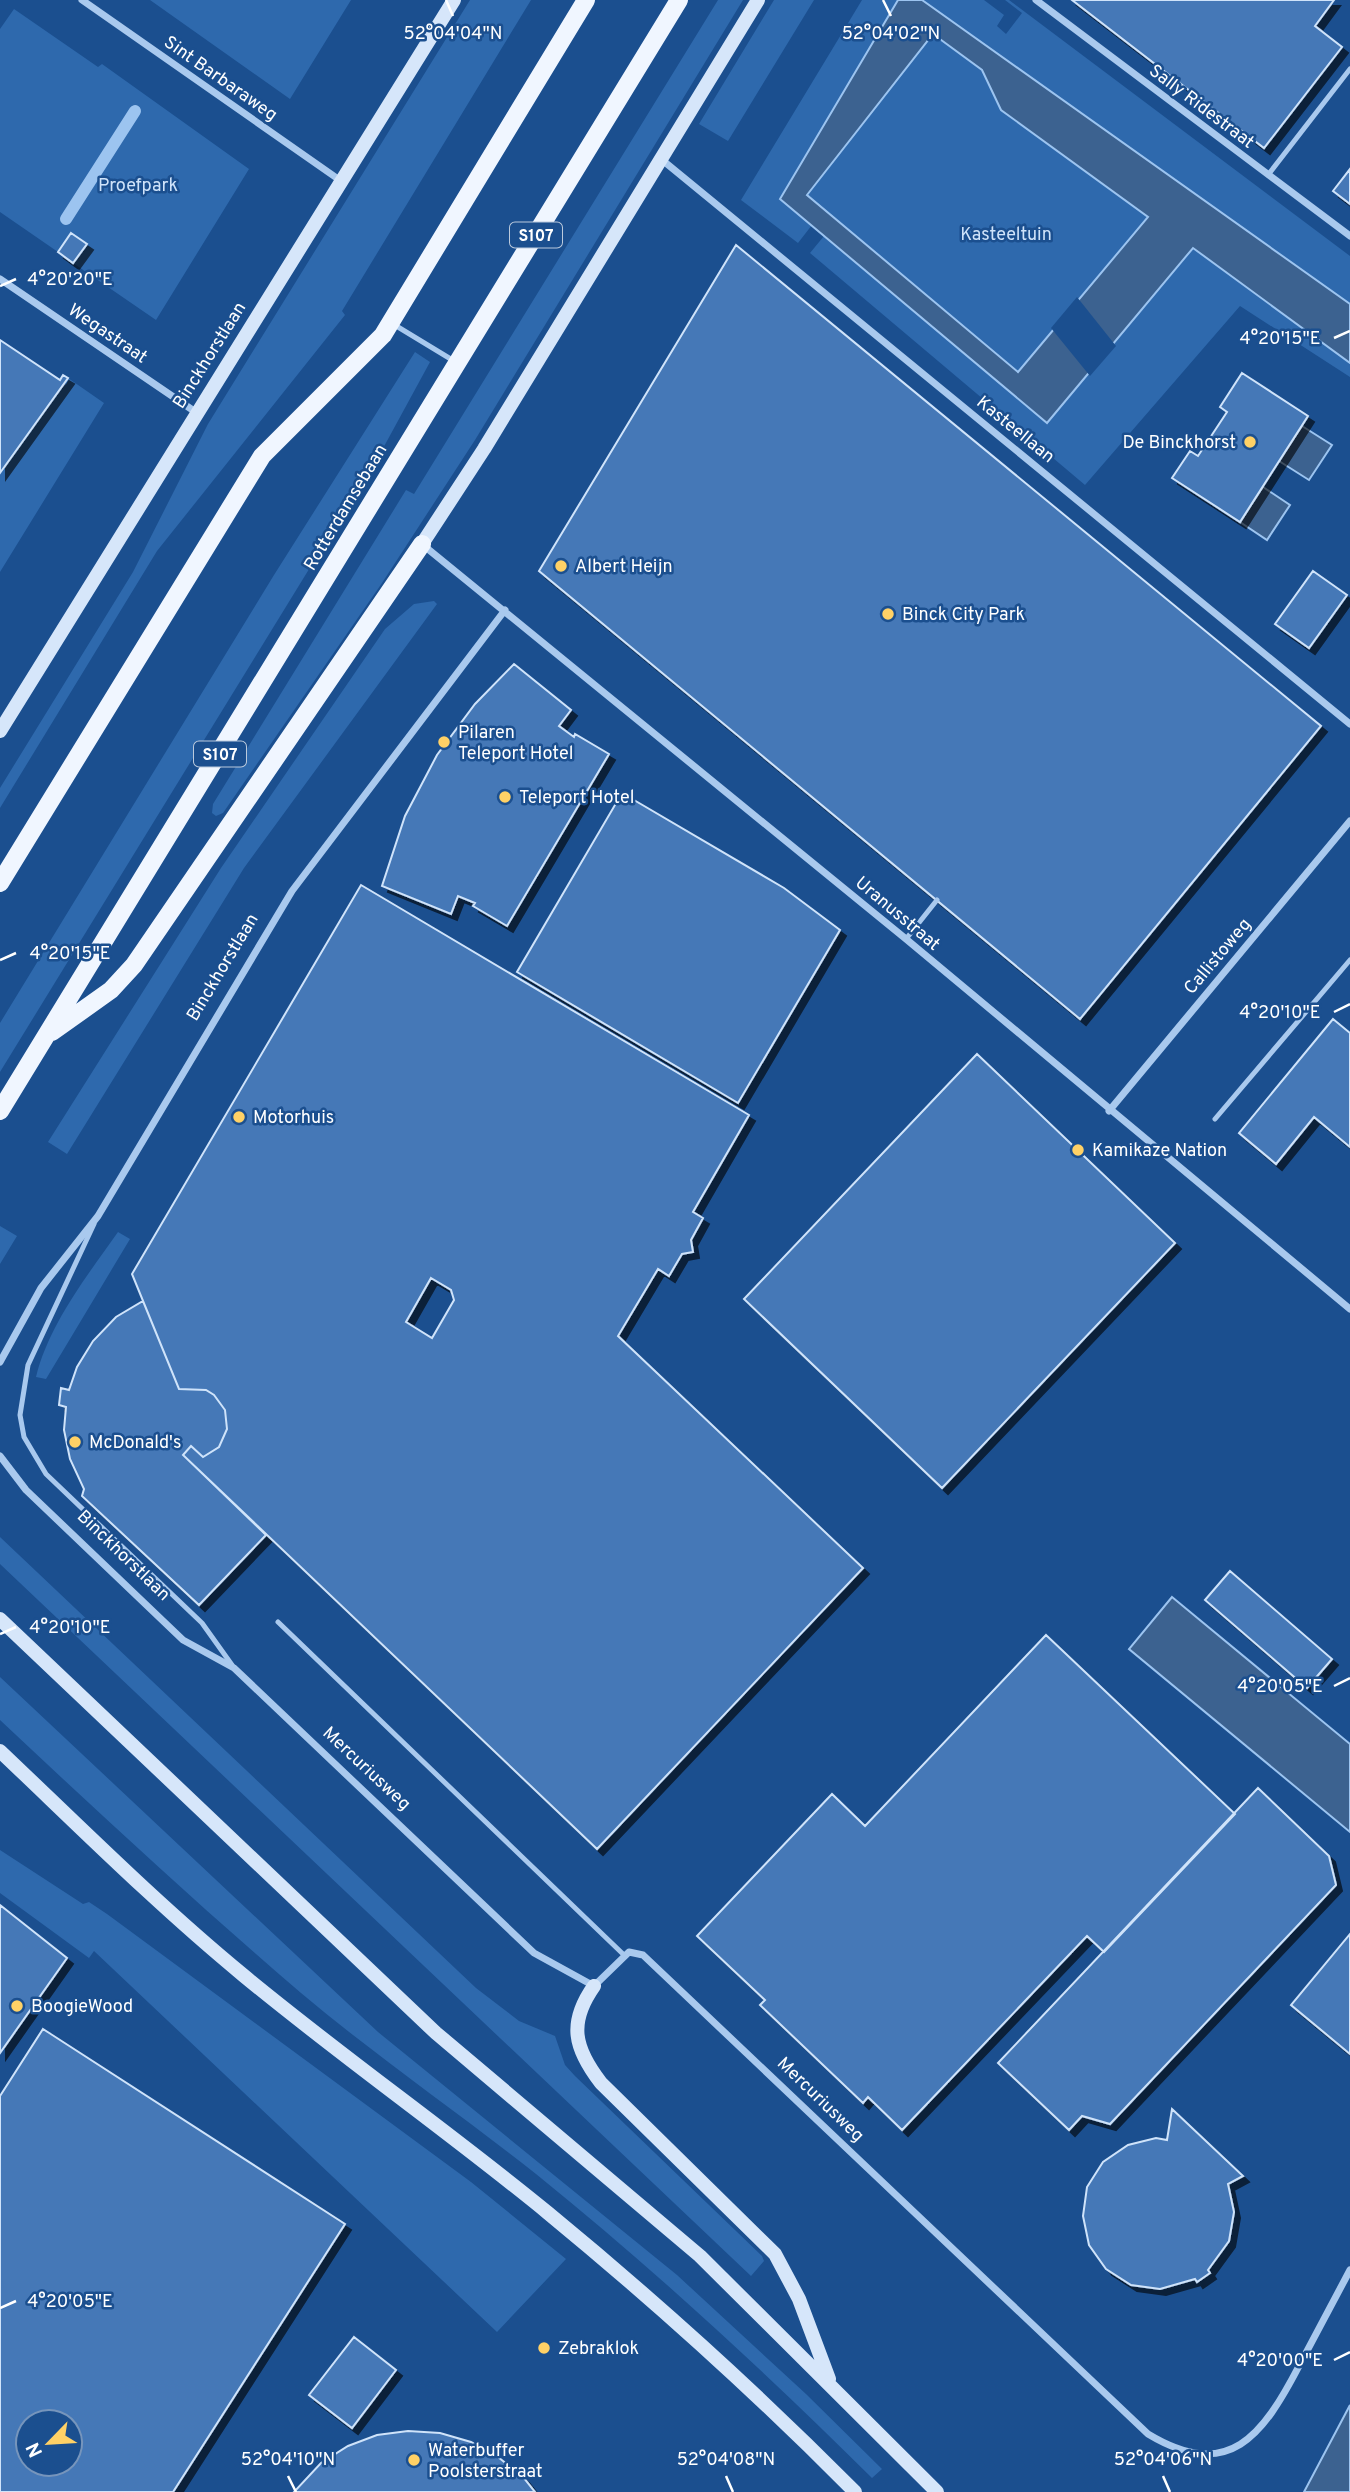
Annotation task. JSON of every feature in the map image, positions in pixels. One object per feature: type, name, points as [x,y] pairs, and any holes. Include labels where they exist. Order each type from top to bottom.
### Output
[{"type":"main road","name":"Binckhorstlaan","points":[[0,731],[454,0]]},
{"type":"main road","points":[[0,883],[262,456],[383,335],[586,0]]},
{"type":"main road","name":"Rotterdamsebaan","points":[[46,1035],[679,0]]},
{"type":"main road","points":[[46,1035],[102,997],[134,965],[422,544],[758,0]]},
{"type":"main road","name":"S107","points":[[0,1111],[46,1035]]},
{"type":"main road","points":[[0,1619],[436,2033],[700,2256],[937,2492]]},
{"type":"main road","points":[[0,1751],[6,1763],[240,1973],[545,2211],[637,2289],[778,2416],[855,2492]]},
{"type":"main road","points":[[594,1986],[577,2017],[578,2034],[590,2068],[601,2083],[758,2234],[782,2262],[804,2310],[830,2383]]},
{"type":"street","name":"Sint Barbaraweg","points":[[82,0],[341,182]]},
{"type":"street","name":"Sally Ridestraat","points":[[1036,0],[1350,236]]},
{"type":"street","name":"Kasteellaan","points":[[661,159],[1350,724]]},
{"type":"street","name":"Wegastraat","points":[[0,279],[198,414]]},
{"type":"street","name":"Uranusstraat","points":[[422,544],[906,939],[1109,1111],[1350,1309]]},
{"type":"street","name":"Binckhorstlaan","points":[[0,1362],[41,1288],[98,1216],[292,891],[505,610]]},
{"type":"street","name":"Callistoweg","points":[[1109,1111],[1350,821]]},
{"type":"street","name":"Binckhorstlaan","points":[[0,1456],[26,1490],[183,1640],[234,1668]]},
{"type":"street","name":"Mercuriusweg","points":[[234,1668],[534,1953],[594,1986]]},
{"type":"street","name":"Mercuriusweg","points":[[624,1955],[634,1951],[646,1958],[1132,2422],[1164,2444],[1195,2454],[1212,2455],[1235,2449],[1255,2435],[1278,2406],[1350,2270]]},
{"type":"street","points":[[594,1986],[624,1955]]},
{"type":"lane","points":[[1268,175],[1350,69]]},
{"type":"lane","points":[[391,323],[458,363]]},
{"type":"lane","points":[[906,939],[937,900]]},
{"type":"lane","points":[[1215,1119],[1350,960]]},
{"type":"lane","points":[[98,1216],[28,1365],[20,1415],[24,1437],[47,1474],[202,1623],[234,1668]]},
{"type":"lane","points":[[278,1622],[624,1955]]},
{"type":"green space","points":[[150,0],[351,0],[290,99]]},
{"type":"green space","points":[[470,0],[531,0],[342,311],[345,315],[157,551],[0,808],[0,788],[133,572],[208,424]]},
{"type":"green space","points":[[718,0],[743,0],[475,440],[382,583],[223,813],[216,816],[212,813],[213,804],[406,490],[414,494]]},
{"type":"green space","points":[[774,0],[814,0],[728,141],[699,124]]},
{"type":"green space","points":[[862,0],[898,0],[780,198],[812,225],[798,243],[741,200]]},
{"type":"green space","points":[[922,0],[984,0],[1004,15],[997,26],[1006,34],[1022,13],[1005,0],[1009,0],[1350,256],[1350,304]]},
{"type":"green space","name":"Proefpark","points":[[14,9],[98,67],[102,64],[249,169],[156,320],[73,263],[86,243],[71,233],[58,252],[0,212],[0,29]]},
{"type":"green space","name":"Kasteeltuin","points":[[933,34],[982,70],[1001,110],[1148,217],[1018,372],[807,195]]},
{"type":"green space","points":[[824,236],[1047,423],[1193,248],[1350,363],[1350,377],[1240,306],[1085,485],[810,253]]},
{"type":"green space","points":[[415,352],[430,362],[381,452],[0,1072],[0,1023],[274,575]]},
{"type":"green space","points":[[68,378],[104,403],[0,572],[0,473]]},
{"type":"green space","points":[[434,601],[437,604],[244,868],[67,1154],[48,1142],[221,868],[385,629],[414,604]]},
{"type":"green space","points":[[0,1226],[17,1236],[0,1264]]},
{"type":"green space","points":[[118,1232],[130,1239],[46,1379],[36,1377],[59,1319]]},
{"type":"green space","points":[[0,1537],[476,1988],[519,2021],[555,2036],[565,2065],[575,2076],[762,2256],[764,2261],[751,2276],[0,1564]]},
{"type":"green space","points":[[0,1677],[378,2032],[677,2275],[806,2394],[882,2469],[872,2478],[750,2360],[623,2247],[536,2174],[330,2017],[187,1892],[0,1720]]},
{"type":"green space","points":[[0,1850],[83,1904],[89,1902],[107,1914],[471,2182],[566,2259],[497,2332],[94,1951],[89,1958],[0,1893]]},
{"type":"shaded area","points":[[898,0],[922,0],[1350,304],[1350,363],[1193,248],[1047,423],[780,199]],"holes":[[[933,34],[982,70],[1001,110],[1148,217],[1018,372],[807,195]]]},
{"type":"shaded area","points":[[1302,426],[1332,445],[1309,480],[1279,461]]},
{"type":"shaded area","points":[[1263,487],[1290,505],[1267,540],[1240,522]]},
{"type":"shaded area","points":[[1172,1597],[1350,1744],[1350,1832],[1129,1649]]},
{"type":"shaded area","points":[[1350,2405],[1350,2492],[1304,2492]]},
{"type":"pier","points":[[1077,297],[1116,346],[1090,376],[1051,328]]},
{"type":"building","points":[[1072,0],[1334,0],[1315,26],[1342,47],[1264,148]]},
{"type":"building","points":[[1350,169],[1350,204],[1333,191]]},
{"type":"building","points":[[71,233],[87,244],[73,263],[58,252]]},
{"type":"building","name":"Binck City Park","points":[[736,245],[1321,726],[1080,1019],[539,571]]},
{"type":"building","points":[[0,340],[60,380],[63,375],[68,378],[0,473]]},
{"type":"building","name":"De Binckhorst","points":[[1242,373],[1308,416],[1240,522],[1172,478],[1190,451],[1198,456],[1227,412],[1220,407]]},
{"type":"building","points":[[1313,571],[1347,595],[1309,648],[1275,624]]},
{"type":"building","points":[[514,664],[571,710],[559,726],[574,737],[575,734],[609,754],[507,926],[473,906],[475,903],[458,896],[451,914],[382,886],[405,816],[437,755],[475,704]]},
{"type":"building","points":[[622,793],[784,888],[840,930],[738,1103],[517,972]]},
{"type":"building","points":[[361,885],[749,1115],[693,1212],[703,1218],[691,1240],[693,1252],[682,1254],[669,1276],[658,1269],[618,1336],[863,1568],[597,1849],[183,1455],[191,1446],[203,1457],[219,1447],[227,1429],[225,1410],[214,1395],[206,1390],[179,1389],[132,1274]],"holes":[[[431,1278],[451,1290],[454,1300],[432,1338],[406,1322]]]},
{"type":"building","points":[[1333,1019],[1350,1033],[1350,1147],[1314,1117],[1276,1164],[1239,1133]]},
{"type":"building","points":[[977,1054],[1175,1243],[942,1488],[744,1299]]},
{"type":"building","points":[[143,1301],[179,1389],[206,1390],[214,1395],[225,1410],[227,1429],[219,1447],[203,1457],[191,1446],[183,1455],[266,1535],[199,1605],[82,1496],[84,1489],[70,1459],[64,1430],[66,1407],[59,1405],[61,1388],[69,1390],[77,1367],[93,1341],[116,1317]]},
{"type":"building","points":[[1230,1571],[1332,1659],[1307,1688],[1205,1600]]},
{"type":"building","points":[[1046,1635],[1235,1814],[1104,1952],[1087,1936],[902,2130],[868,2097],[863,2103],[760,2005],[765,2000],[697,1936],[832,1794],[865,1826]]},
{"type":"building","points":[[1258,1788],[1329,1856],[1336,1885],[1110,2124],[1082,2116],[1069,2130],[998,2063]]},
{"type":"building","name":"BoogieWood","points":[[0,1905],[67,1958],[0,2053]]},
{"type":"building","points":[[1350,1934],[1350,2054],[1291,2005]]},
{"type":"building","points":[[43,2029],[345,2224],[173,2492],[0,2492],[0,2096]]},
{"type":"building","points":[[1172,2109],[1243,2176],[1228,2184],[1234,2212],[1229,2241],[1208,2270],[1210,2273],[1197,2282],[1195,2279],[1160,2289],[1131,2285],[1106,2269],[1089,2245],[1083,2216],[1087,2187],[1103,2162],[1128,2145],[1156,2138],[1167,2140]]},
{"type":"building","points":[[354,2337],[396,2370],[352,2428],[309,2395]]},
{"type":"building","name":"Waterbuffer Poolsterstraat","points":[[408,2431],[440,2433],[471,2442],[498,2457],[523,2477],[535,2492],[294,2492],[321,2463],[348,2446],[377,2435]]},
{"type":"waterway","points":[[66,219],[135,111]]},
{"type":"place","name":"De Binckhorst","points":[[1250,442]]},
{"type":"place","name":"Albert Heijn","points":[[561,566]]},
{"type":"place","name":"Binck City Park","points":[[888,614]]},
{"type":"place","name":"Pilaren Teleport Hotel","points":[[444,742]]},
{"type":"place","name":"Teleport Hotel","points":[[505,797]]},
{"type":"place","name":"Motorhuis","points":[[239,1117]]},
{"type":"place","name":"Kamikaze Nation","points":[[1078,1150]]},
{"type":"place","name":"McDonald's","points":[[75,1442]]},
{"type":"place","name":"BoogieWood","points":[[17,2006]]},
{"type":"place","name":"Zebraklok","points":[[544,2348]]},
{"type":"place","name":"Waterbuffer Poolsterstraat","points":[[414,2460]]}]
